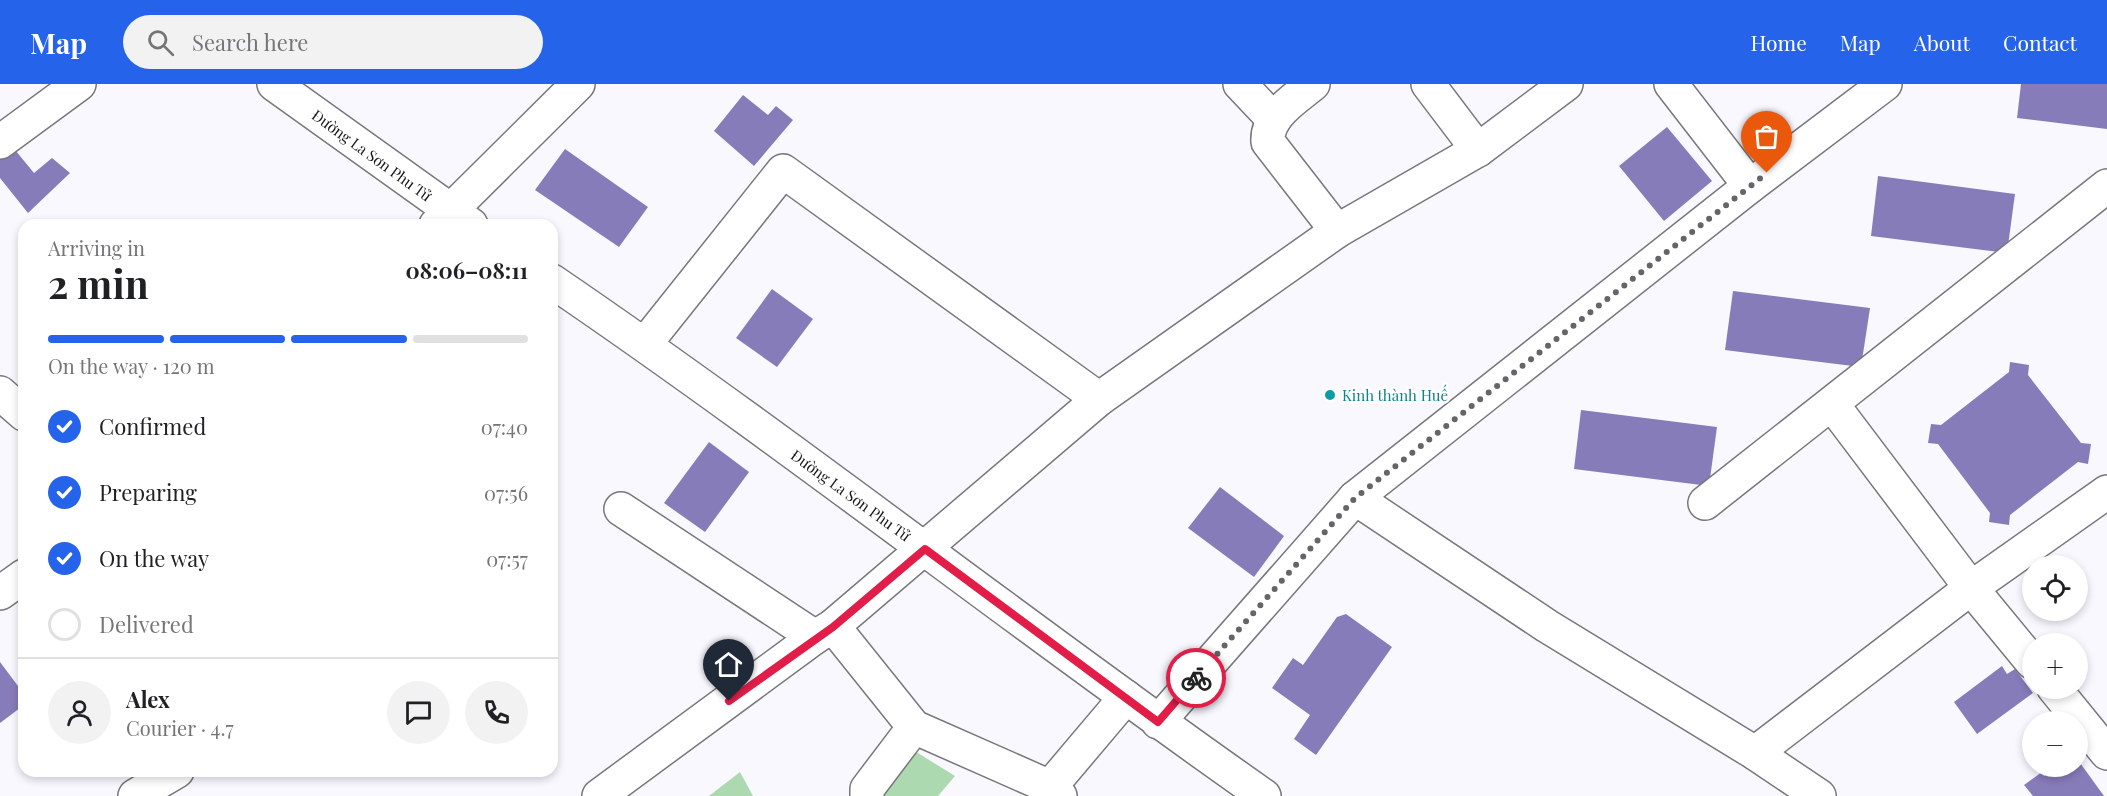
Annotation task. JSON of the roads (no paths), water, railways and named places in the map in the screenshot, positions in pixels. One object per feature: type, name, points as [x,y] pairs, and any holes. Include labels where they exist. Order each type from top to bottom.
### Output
[{"type":"street","points":[[0,142],[79,84]]},
{"type":"street","name":"Đường La Sơn Phu Tử","points":[[274,84],[451,219]]},
{"type":"street","points":[[453,219],[578,84]]},
{"type":"street","points":[[1240,84],[1274,120]]},
{"type":"street","points":[[1313,84],[1274,120],[1269,129],[1268,142],[1337,231]]},
{"type":"street","points":[[1428,84],[1478,150]]},
{"type":"street","points":[[599,796],[824,632],[925,549],[1099,399],[1337,231],[1478,150],[1566,84]]},
{"type":"street","points":[[1671,84],[1750,186]]},
{"type":"street","points":[[1158,722],[1355,498],[1750,186],[1885,84]]},
{"type":"street","points":[[645,344],[783,171],[1099,399]]},
{"type":"street","points":[[1705,502],[1832,404],[2061,219],[2107,186]]},
{"type":"street","name":"Đường La Sơn Phu Tử","points":[[558,285],[645,344],[1158,722],[1264,796]]},
{"type":"street","points":[[0,393],[18,409]]},
{"type":"street","points":[[1832,404],[1971,588],[2022,650]]},
{"type":"street","points":[[1755,753],[1971,588],[2107,492]]},
{"type":"street","points":[[1355,498],[1547,626],[1755,753],[1819,796]]},
{"type":"street","points":[[621,509],[824,632],[914,727],[1055,792],[1126,697]]},
{"type":"street","points":[[0,594],[18,580]]},
{"type":"street","points":[[2063,699],[2107,753]]},
{"type":"street","points":[[867,796],[867,789],[914,727]]},
{"type":"street","points":[[135,796],[167,777]]},
{"type":"place","name":"Kinh thành Huế","points":[[1330,395]]}]
